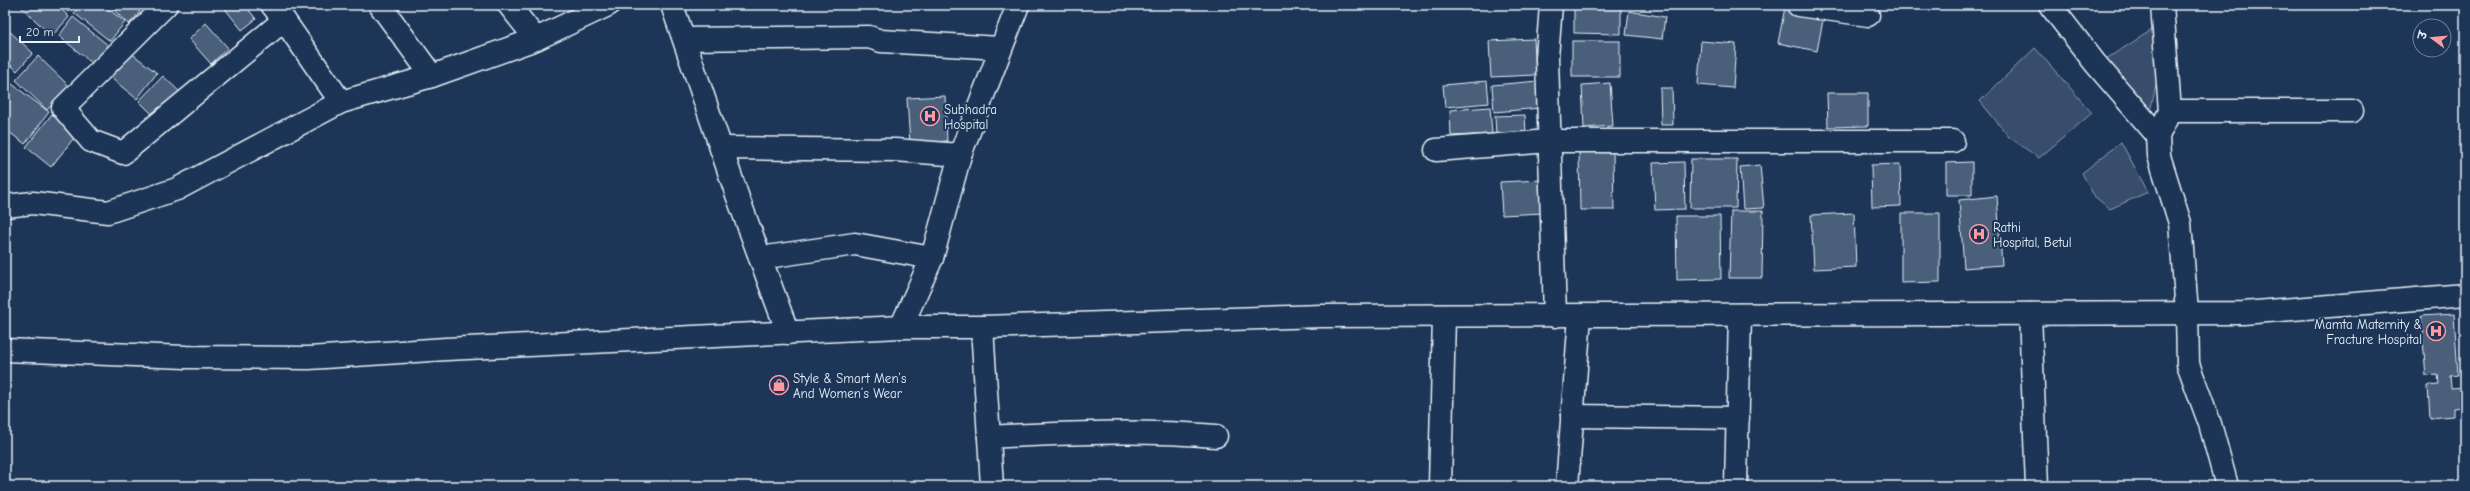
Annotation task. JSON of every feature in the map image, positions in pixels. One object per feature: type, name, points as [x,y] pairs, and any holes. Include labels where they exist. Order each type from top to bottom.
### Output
[{"type":"street","points":[[166,5],[63,108],[91,141],[123,153],[278,13],[341,102]]},
{"type":"street","points":[[380,5],[432,76]]},
{"type":"street","points":[[509,5],[536,39]]},
{"type":"street","points":[[5,206],[33,203],[108,212],[177,189],[341,102],[432,76],[536,39],[608,5]]},
{"type":"street","points":[[672,5],[721,148],[788,333]]},
{"type":"street","points":[[900,327],[932,258],[960,155],[1000,48],[1018,5]]},
{"type":"street","points":[[1551,5],[1547,58],[1555,316]]},
{"type":"street","points":[[1798,5],[1868,15]]},
{"type":"street","points":[[2050,5],[2095,63],[2158,136]]},
{"type":"street","points":[[2162,5],[2170,111],[2158,136],[2159,156],[2180,223],[2187,312],[2188,364],[2210,424],[2227,486]]},
{"type":"street","points":[[684,39],[869,37],[882,41],[1000,48]]},
{"type":"street","points":[[2170,111],[2352,111]]},
{"type":"street","points":[[1436,150],[1549,141],[1954,142]]},
{"type":"street","points":[[721,148],[894,150],[960,155]]},
{"type":"street","points":[[760,258],[855,244],[932,258]]},
{"type":"street","points":[[5,350],[186,357],[309,358],[446,349],[900,327],[982,327],[1322,316],[2243,313],[2465,295]]},
{"type":"street","points":[[2030,314],[2037,486]]},
{"type":"street","points":[[1736,486],[1740,315]]},
{"type":"street","points":[[1440,486],[1444,316]]},
{"type":"street","points":[[1566,486],[1580,316]]},
{"type":"street","points":[[982,327],[992,486]]},
{"type":"street","points":[[1572,416],[1738,418]]},
{"type":"street","points":[[989,437],[1059,433],[1184,433],[1216,436]]},
{"type":"shaded area","points":[[2155,28],[2159,73],[2149,115],[2106,59]]},
{"type":"shaded area","points":[[2035,48],[2092,113],[2039,158],[2009,137],[1980,101]]},
{"type":"shaded area","points":[[2121,142],[2148,192],[2110,209],[2094,196],[2082,173]]},
{"type":"building","points":[[19,5],[57,5],[69,17],[52,36]]},
{"type":"building","points":[[60,5],[75,5],[68,12]]},
{"type":"building","points":[[80,5],[103,5],[125,22],[110,41],[74,13]]},
{"type":"building","points":[[108,5],[132,5],[140,12],[129,24]]},
{"type":"building","points":[[222,5],[245,5],[256,19],[242,30]]},
{"type":"building","points":[[1574,5],[1621,5],[1621,34],[1574,33]]},
{"type":"building","points":[[1785,7],[1824,15],[1817,51],[1778,43]]},
{"type":"building","points":[[1629,11],[1665,17],[1662,39],[1626,35]]},
{"type":"building","points":[[73,17],[109,46],[94,65],[59,36]]},
{"type":"building","points":[[206,23],[228,48],[211,64],[189,39]]},
{"type":"building","points":[[5,27],[33,53],[17,71],[5,59]]},
{"type":"building","points":[[1534,39],[1536,75],[1491,77],[1489,41]]},
{"type":"building","points":[[1572,41],[1620,41],[1620,77],[1572,77]]},
{"type":"building","points":[[1701,41],[1736,44],[1733,88],[1698,85]]},
{"type":"building","points":[[126,49],[157,73],[137,99],[106,74]]},
{"type":"building","points":[[38,56],[69,86],[47,110],[16,80]]},
{"type":"building","points":[[163,76],[183,95],[158,120],[139,101]]},
{"type":"building","points":[[8,81],[49,112],[25,144],[5,129],[5,85]]},
{"type":"building","points":[[1487,81],[1489,103],[1445,107],[1443,85]]},
{"type":"building","points":[[1539,81],[1541,108],[1494,112],[1492,85]]},
{"type":"building","points":[[1610,83],[1613,126],[1584,128],[1582,85]]},
{"type":"building","points":[[1660,88],[1672,88],[1673,125],[1661,125]]},
{"type":"building","points":[[1827,93],[1868,93],[1868,126],[1828,127]]},
{"type":"building","points":[[945,96],[947,141],[910,144],[907,98]]},
{"type":"building","points":[[1490,107],[1492,134],[1451,136],[1450,110]]},
{"type":"building","points":[[52,114],[77,134],[51,167],[26,147]]},
{"type":"building","points":[[1525,115],[1526,133],[1496,135],[1495,116]]},
{"type":"building","points":[[1579,151],[1613,151],[1614,210],[1580,210]]},
{"type":"building","points":[[1691,159],[1737,159],[1736,208],[1690,208]]},
{"type":"building","points":[[1684,162],[1685,209],[1655,210],[1653,163]]},
{"type":"building","points":[[1972,162],[1972,195],[1946,195],[1946,163]]},
{"type":"building","points":[[1900,164],[1901,206],[1872,207],[1871,165]]},
{"type":"building","points":[[1760,165],[1764,208],[1743,209],[1740,167]]},
{"type":"building","points":[[1542,180],[1544,213],[1502,215],[1500,182]]},
{"type":"building","points":[[1997,196],[2002,265],[1964,268],[1959,200]]},
{"type":"building","points":[[1731,211],[1763,211],[1762,278],[1729,278]]},
{"type":"building","points":[[1854,213],[1856,267],[1814,269],[1811,215]]},
{"type":"building","points":[[1901,213],[1940,213],[1940,282],[1901,283]]},
{"type":"building","points":[[1676,216],[1720,216],[1721,279],[1677,280]]},
{"type":"building","points":[[2454,314],[2458,375],[2450,376],[2451,388],[2465,387],[2465,430],[2462,407],[2453,408],[2453,416],[2430,418],[2428,386],[2439,385],[2438,375],[2426,376],[2421,316]]},
{"type":"place","name":"Subhadra Hospital","points":[[930,116]]},
{"type":"place","name":"Rathi Hospital, Betul","points":[[1979,234]]},
{"type":"place","name":"Mamta Maternity & Fracture Hospital","points":[[2436,331]]},
{"type":"place","name":"Style & Smart Men’s And Women’s Wear","points":[[779,385]]}]
